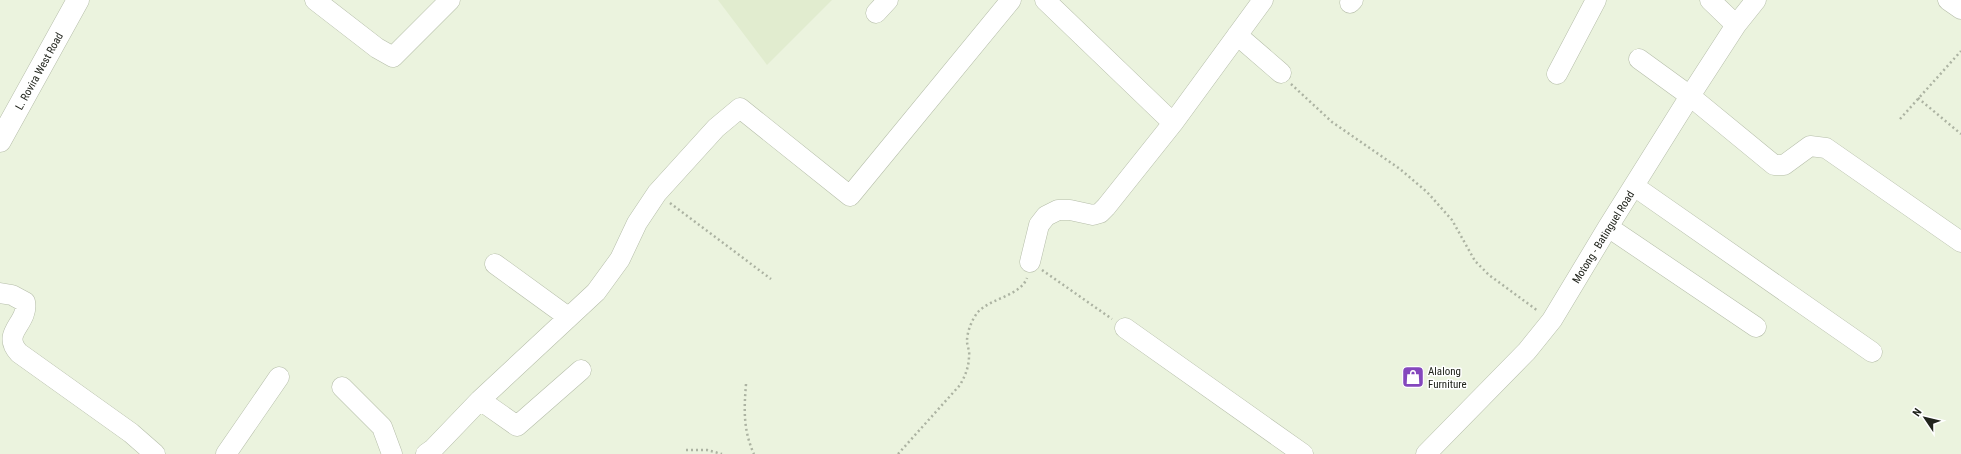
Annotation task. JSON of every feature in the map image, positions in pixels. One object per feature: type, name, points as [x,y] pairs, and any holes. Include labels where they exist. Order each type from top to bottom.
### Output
[{"type":"main road","name":"L. Rovira West Road","points":[[0,141],[78,0]]},
{"type":"street","points":[[315,0],[377,48],[393,57],[450,0]]},
{"type":"street","points":[[426,454],[433,449],[480,400],[596,292],[608,278],[620,259],[637,223],[657,193],[716,128],[740,108],[850,196],[1011,0]]},
{"type":"street","points":[[1045,0],[1173,123]]},
{"type":"street","points":[[1557,74],[1596,0]]},
{"type":"street","points":[[1710,0],[1736,25]]},
{"type":"street","name":"Motong - Batinguel Road","points":[[1432,452],[1527,350],[1552,320],[1690,96],[1736,25],[1756,0]]},
{"type":"street","points":[[1948,0],[1961,8]]},
{"type":"street","points":[[1030,262],[1039,225],[1046,216],[1058,210],[1070,210],[1093,215],[1100,213],[1173,123],[1238,35],[1260,1]]},
{"type":"street","points":[[1238,35],[1281,73]]},
{"type":"street","points":[[1639,59],[1690,96],[1774,165],[1784,165],[1810,146],[1826,148],[1961,242]]},
{"type":"street","points":[[1634,186],[1872,352]]},
{"type":"street","points":[[1608,227],[1756,327]]},
{"type":"street","points":[[495,264],[568,317]]},
{"type":"street","points":[[0,293],[12,295],[24,302],[26,308],[23,316],[12,332],[11,339],[13,347],[19,353],[130,433],[155,454]]},
{"type":"street","points":[[1125,328],[1303,454]]},
{"type":"street","points":[[480,400],[517,426],[581,370]]},
{"type":"street","points":[[226,454],[279,377]]},
{"type":"street","points":[[342,388],[382,427],[392,454]]},
{"type":"path","points":[[1900,119],[1961,51]]},
{"type":"path","points":[[1281,73],[1332,122],[1400,169],[1427,192],[1452,220],[1475,261],[1489,275],[1552,320]]},
{"type":"path","points":[[1918,98],[1961,134]]},
{"type":"path","points":[[657,193],[770,279]]},
{"type":"path","points":[[1030,262],[1125,328]]},
{"type":"path","points":[[898,454],[960,385],[966,373],[969,356],[967,340],[970,325],[977,313],[992,301],[1022,287],[1030,272],[1030,262]]},
{"type":"path","points":[[746,384],[744,406],[745,428],[754,454]]},
{"type":"path","points":[[686,450],[707,450],[722,454]]},
{"type":"shaded area","points":[[718,0],[832,0],[767,65]]},
{"type":"place","name":"Alalong Furniture","points":[[1413,377]]}]
